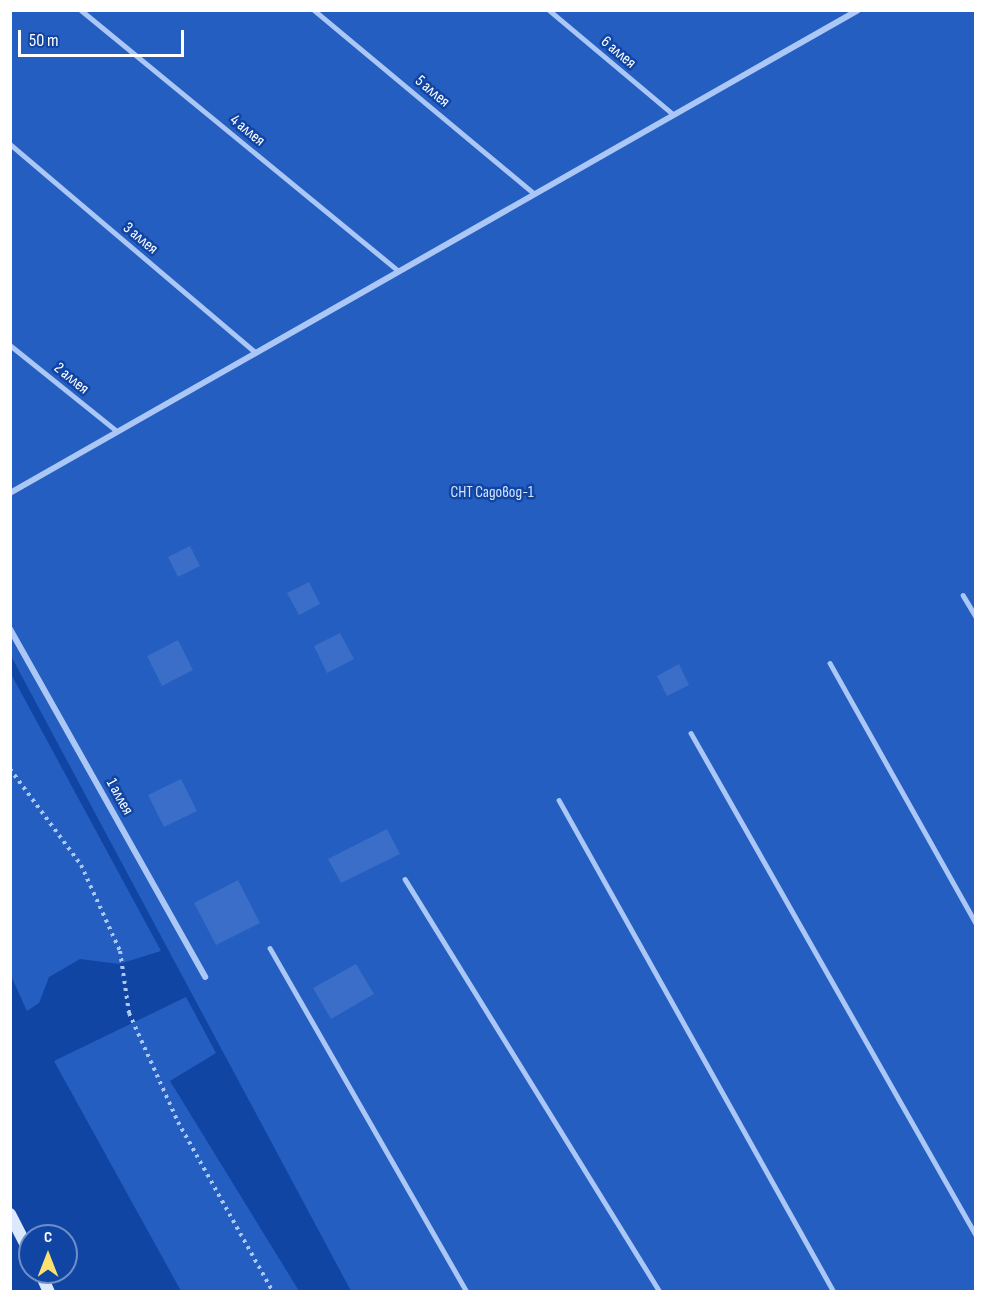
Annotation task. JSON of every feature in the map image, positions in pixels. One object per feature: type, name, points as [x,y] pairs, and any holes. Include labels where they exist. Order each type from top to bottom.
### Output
[{"type":"main road","points":[[10,1214],[18,1230]]},
{"type":"street","points":[[10,493],[254,351],[858,10]]},
{"type":"street","name":"1 аллея","points":[[10,629],[205,977]]},
{"type":"lane","name":"4 аллея","points":[[81,10],[397,270]]},
{"type":"lane","name":"5 аллея","points":[[314,10],[534,192]]},
{"type":"lane","name":"6 аллея","points":[[549,10],[673,114]]},
{"type":"lane","name":"3 аллея","points":[[10,144],[254,351]]},
{"type":"lane","name":"2 аллея","points":[[10,345],[117,431]]},
{"type":"lane","points":[[963,595],[975,617]]},
{"type":"lane","points":[[830,663],[975,923]]},
{"type":"lane","points":[[691,733],[975,1235]]},
{"type":"lane","points":[[559,800],[834,1292]]},
{"type":"lane","points":[[405,879],[660,1292]]},
{"type":"lane","points":[[270,948],[467,1292]]},
{"type":"path","points":[[10,769],[81,865],[120,951],[134,1024],[178,1122],[273,1292]]},
{"type":"green space","name":"СНТ Садовод-1","points":[[10,11],[975,11],[975,1291],[351,1291],[11,656]]},
{"type":"green space","points":[[11,674],[161,951],[119,964],[80,959],[49,977],[39,1003],[27,1011],[11,976]]},
{"type":"green space","points":[[186,997],[216,1053],[170,1081],[299,1291],[181,1291],[54,1061]]},
{"type":"building","points":[[190,546],[200,566],[178,577],[168,557]]},
{"type":"building","points":[[309,582],[320,604],[299,615],[287,593]]},
{"type":"building","points":[[340,633],[354,659],[327,673],[314,646]]},
{"type":"building","points":[[178,640],[193,670],[162,686],[147,656]]},
{"type":"building","points":[[679,664],[689,685],[667,696],[657,676]]},
{"type":"building","points":[[181,779],[197,811],[164,827],[148,795]]},
{"type":"building","points":[[387,829],[400,854],[341,883],[328,859]]},
{"type":"building","points":[[238,880],[260,923],[216,945],[194,903]]},
{"type":"building","points":[[356,964],[374,994],[331,1019],[313,988]]}]
